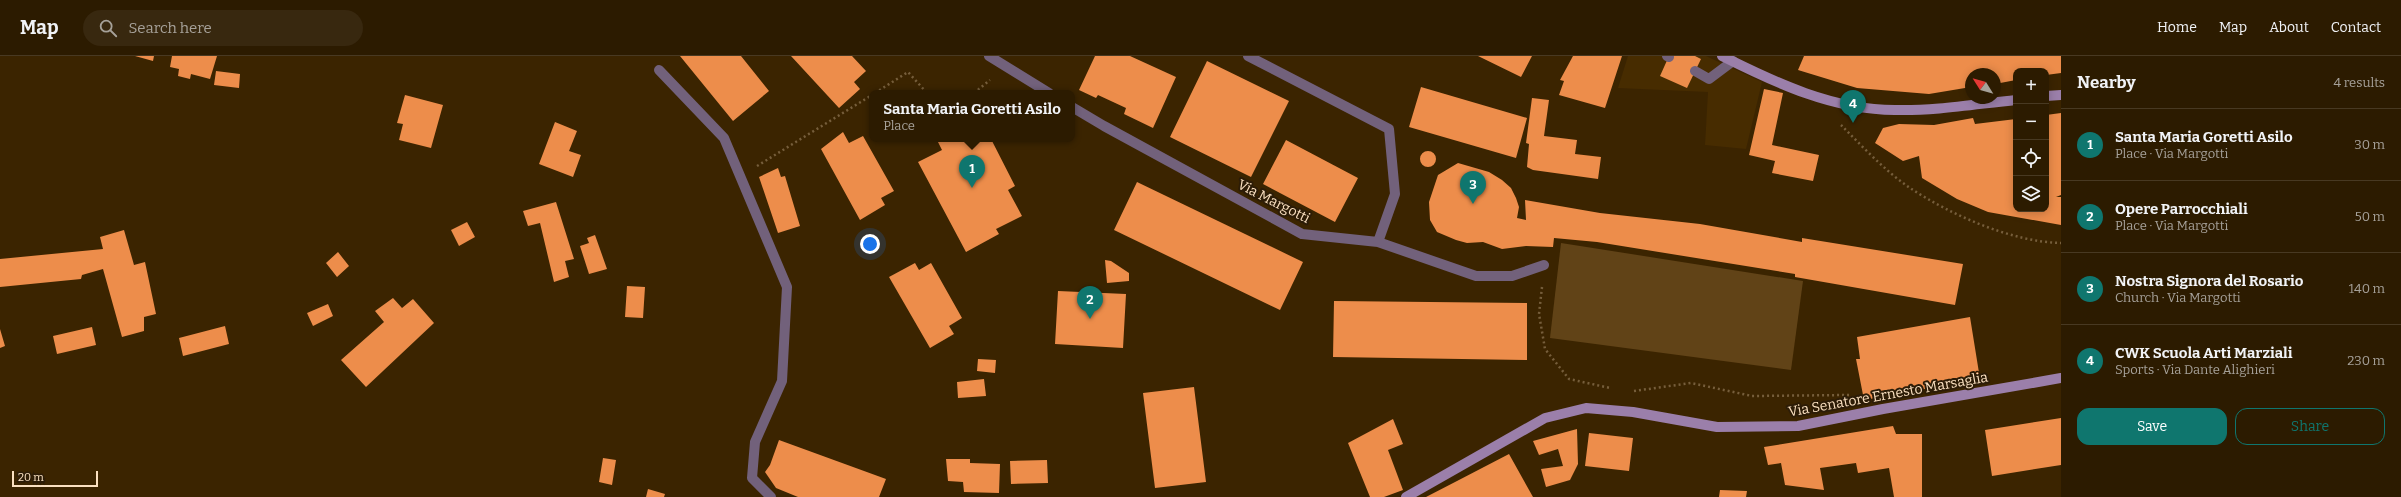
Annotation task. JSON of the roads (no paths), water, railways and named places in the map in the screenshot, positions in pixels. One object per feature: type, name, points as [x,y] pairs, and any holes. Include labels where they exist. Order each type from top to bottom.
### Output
[{"type":"street","points":[[989,56],[1044,90]]},
{"type":"street","points":[[1248,56],[1389,129],[1395,194],[1378,242]]},
{"type":"street","points":[[1722,56],[1797,92],[1857,106],[1893,110],[1929,110],[2013,100]]},
{"type":"street","points":[[1695,71],[1708,79],[1733,61]]},
{"type":"street","points":[[659,70],[724,138],[787,287],[782,381],[755,442],[752,478],[771,497]]},
{"type":"street","points":[[2049,96],[2061,95]]},
{"type":"street","name":"Via Margotti","points":[[1075,109],[1302,234],[1378,242],[1476,276],[1512,276],[1544,265]]},
{"type":"street","name":"Via Senatore Ernesto Marsaglia","points":[[1406,497],[1545,418],[1586,408],[1633,412],[1716,427],[1798,426],[1862,413],[2061,378]]},
{"type":"place","name":"CWK Scuola Arti Marziali","points":[[1853,123]]},
{"type":"place","name":"Santa Maria Goretti Asilo","points":[[972,188]]},
{"type":"place","name":"Nostra Signora del Rosario","points":[[1473,204]]},
{"type":"place","name":"Opere Parrocchiali","points":[[1090,319]]}]
